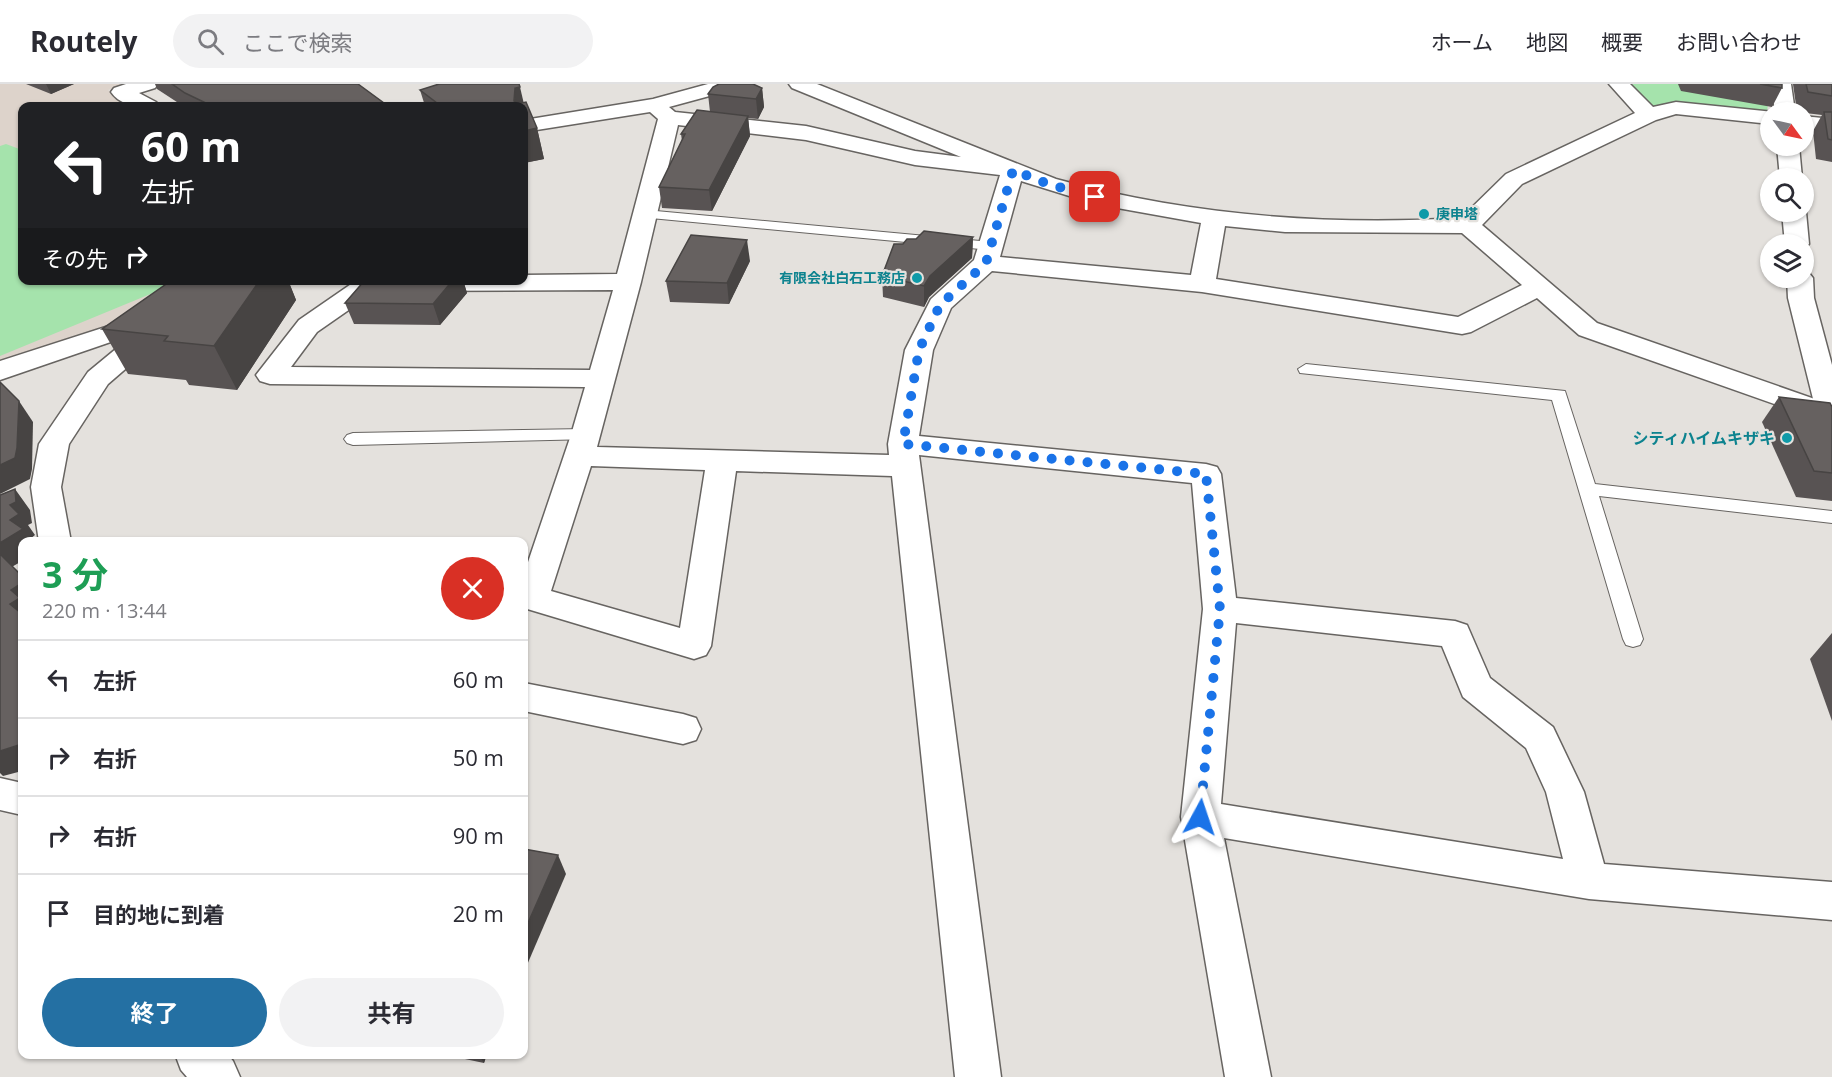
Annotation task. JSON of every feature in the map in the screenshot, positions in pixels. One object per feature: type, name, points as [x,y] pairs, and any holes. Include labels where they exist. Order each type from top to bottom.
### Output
[{"type":"street","points":[[141,102],[121,92],[148,84]]},
{"type":"street","points":[[528,126],[661,111],[732,84]]},
{"type":"street","points":[[799,84],[1048,184],[1095,197],[1214,218],[1285,225],[1433,227],[1468,225],[1514,179],[1648,116],[1676,108],[1760,117]]},
{"type":"street","points":[[1619,84],[1648,116]]},
{"type":"street","points":[[1781,84],[1784,102]]},
{"type":"street","points":[[661,111],[806,133],[915,158],[1013,170]]},
{"type":"street","points":[[661,111],[645,214],[628,282],[583,445],[528,596],[694,646],[722,460]]},
{"type":"street","points":[[1814,123],[1832,125]]},
{"type":"street","points":[[978,1077],[904,455],[919,350],[940,305],[988,254],[1013,170]]},
{"type":"street","points":[[1202,284],[1214,218]]},
{"type":"street","points":[[1468,225],[1588,329],[1830,416]]},
{"type":"street","points":[[988,254],[1202,284],[1462,326],[1541,286]]},
{"type":"street","points":[[528,282],[628,282]]},
{"type":"street","points":[[367,285],[308,326],[270,375],[601,379]]},
{"type":"street","points":[[1800,288],[1830,416]]},
{"type":"street","points":[[0,371],[127,327],[176,316],[131,349],[98,378],[54,444],[46,487],[54,537]]},
{"type":"street","points":[[583,445],[722,460],[904,455],[1206,474],[1220,609],[1200,817],[1248,1077]]},
{"type":"street","points":[[18,501],[46,487]]},
{"type":"street","points":[[1220,609],[1455,634],[1476,687],[1540,738],[1565,792],[1589,881]]},
{"type":"street","points":[[528,698],[684,729]]},
{"type":"street","points":[[0,794],[18,798]]},
{"type":"street","points":[[1200,817],[1589,881],[1832,901]]},
{"type":"street","points":[[201,1059],[217,1077]]},
{"type":"lane","points":[[645,214],[988,254]]},
{"type":"lane","points":[[1306,369],[1559,395],[1633,639]]},
{"type":"lane","points":[[353,439],[583,445]]},
{"type":"lane","points":[[1588,489],[1832,517]]},
{"type":"shaded area","points":[[0,84],[129,84],[108,90],[129,102],[18,102],[18,285],[231,285],[125,319],[0,365]]},
{"type":"green space","points":[[1632,84],[1767,84],[1769,93],[1768,102],[1760,102],[1760,113],[1651,111]]},
{"type":"green space","points":[[6,144],[18,148],[18,285],[172,285],[0,356],[0,146]]},
{"type":"building","points":[[172,84],[358,84],[383,102],[204,102]]},
{"type":"building","points":[[439,84],[519,84],[520,87],[515,88],[515,102],[436,102],[420,90]]},
{"type":"building","points":[[719,84],[753,84],[762,88],[756,99],[708,94],[713,87]]},
{"type":"building","points":[[1760,84],[1782,84],[1782,88]]},
{"type":"building","points":[[1806,84],[1832,84],[1832,96],[1808,92]]},
{"type":"building","points":[[528,107],[537,128],[528,130]]},
{"type":"building","points":[[697,110],[748,116],[709,190],[659,187],[685,134],[681,134]]},
{"type":"building","points":[[1824,112],[1832,112],[1832,140],[1828,139]]},
{"type":"building","points":[[924,231],[973,237],[930,276],[924,286],[882,276],[894,244],[903,244],[907,239],[916,239]]},
{"type":"building","points":[[691,235],[747,240],[727,283],[666,281]]},
{"type":"building","points":[[165,285],[257,285],[214,346],[164,341],[168,336],[102,329]]},
{"type":"building","points":[[361,285],[449,285],[433,304],[345,303]]},
{"type":"building","points":[[0,382],[19,401],[15,458],[0,465]]},
{"type":"building","points":[[1779,397],[1830,403],[1832,407],[1832,473],[1814,471]]},
{"type":"building","points":[[15,489],[16,502],[10,505],[19,514],[10,520],[23,529],[0,543],[0,495]]},
{"type":"building","points":[[0,554],[18,572],[18,586],[11,590],[18,596],[18,599],[10,604],[18,611],[18,745],[0,751]]},
{"type":"building","points":[[528,850],[558,855],[528,923]]},
{"type":"place","name":"庚申塔","points":[[1424,214]]},
{"type":"place","name":"有限会社白石工務店","points":[[917,278]]},
{"type":"place","name":"シティハイムキザキ","points":[[1787,438]]},
{"type":"route","points":[[1095,197],[1048,184],[1013,170],[986,263],[940,305],[919,350],[903,444],[1206,474],[1220,609],[1200,817]]}]
